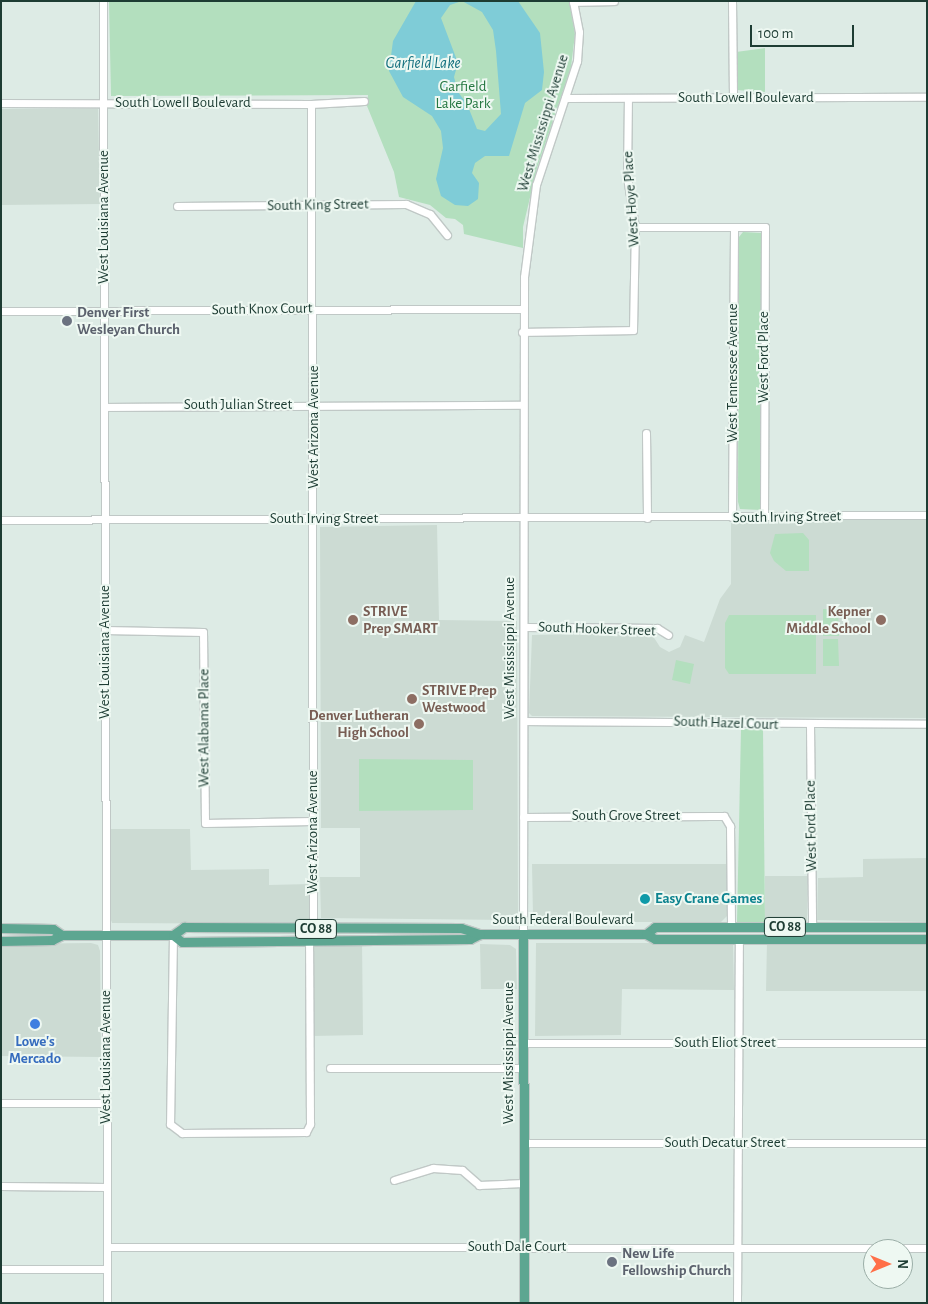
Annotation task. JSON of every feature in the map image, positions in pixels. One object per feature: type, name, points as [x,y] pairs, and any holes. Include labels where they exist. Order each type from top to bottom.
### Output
[{"type":"main road","name":"South Federal Boulevard","points":[[1,940],[52,940],[62,935],[173,935],[184,927],[313,929],[461,928],[480,934],[646,934],[655,939],[927,939]]},
{"type":"main road","name":"South Federal Boulevard","points":[[646,934],[655,927],[927,927]]},
{"type":"main road","name":"South Federal Boulevard","points":[[1,928],[53,929],[62,935]]},
{"type":"main road","name":"South Federal Boulevard","points":[[173,935],[182,942],[309,939],[470,939],[480,934]]},
{"type":"main road","name":"West Mississippi Avenue","points":[[523,934],[524,1303]]},
{"type":"street","name":"West Louisiana Avenue","points":[[103,1],[107,1303]]},
{"type":"street","points":[[573,2],[614,1]]},
{"type":"street","points":[[732,1],[733,98]]},
{"type":"street","name":"West Mississippi Avenue","points":[[523,934],[524,518],[522,309],[526,246],[533,200],[544,156],[565,98],[579,47],[573,2]]},
{"type":"street","name":"South Lowell Boulevard","points":[[565,98],[927,97]]},
{"type":"street","name":"West Hoye Place","points":[[522,332],[633,330],[635,227],[627,177],[628,98]]},
{"type":"street","name":"South Lowell Boulevard","points":[[1,103],[311,104],[364,101]]},
{"type":"street","name":"West Arizona Avenue","points":[[311,104],[314,206],[313,929]]},
{"type":"street","name":"South King Street","points":[[177,206],[406,204],[430,214],[447,235]]},
{"type":"street","points":[[635,227],[734,228]]},
{"type":"street","name":"West Ford Place","points":[[734,228],[765,227],[764,517]]},
{"type":"street","name":"West Tennessee Avenue","points":[[732,517],[734,228]]},
{"type":"street","name":"South Knox Court","points":[[1,311],[314,308],[522,309]]},
{"type":"street","name":"South Julian Street","points":[[104,406],[522,405]]},
{"type":"street","points":[[646,434],[647,518]]},
{"type":"street","name":"South Irving Street","points":[[1,520],[927,515]]},
{"type":"street","name":"South Hooker Street","points":[[524,627],[657,628],[668,635]]},
{"type":"street","name":"West Alabama Place","points":[[104,630],[203,632],[205,823],[312,821]]},
{"type":"street","name":"South Hazel Court","points":[[524,721],[708,721],[810,726],[927,724]]},
{"type":"street","name":"West Ford Place","points":[[810,726],[812,927]]},
{"type":"street","name":"South Grove Street","points":[[523,817],[719,816],[727,820],[730,826],[731,927]]},
{"type":"street","points":[[173,935],[170,1124],[182,1133],[306,1132],[310,1124],[309,939]]},
{"type":"street","points":[[737,1303],[739,938]]},
{"type":"street","name":"South Eliot Street","points":[[523,1043],[927,1043]]},
{"type":"street","points":[[330,1068],[523,1068]]},
{"type":"street","points":[[1,1103],[106,1104]]},
{"type":"street","name":"South Decatur Street","points":[[523,1143],[927,1143]]},
{"type":"street","points":[[394,1180],[433,1168],[462,1170],[479,1185],[523,1183]]},
{"type":"street","points":[[1,1186],[106,1187]]},
{"type":"street","name":"South Dale Court","points":[[107,1247],[927,1248]]},
{"type":"street","points":[[1,1269],[106,1269]]},
{"type":"shaded area","points":[[1,109],[98,109],[100,204],[1,205]]},
{"type":"shaded area","points":[[927,519],[927,718],[532,716],[529,713],[532,635],[651,633],[660,647],[669,652],[680,647],[685,635],[704,642],[720,599],[731,584],[731,521]]},
{"type":"shaded area","name":"Denver Lutheran High School","points":[[437,525],[439,620],[517,621],[518,916],[511,920],[321,918],[320,877],[360,877],[360,828],[321,828],[320,527]]},
{"type":"shaded area","points":[[111,829],[190,829],[191,870],[269,869],[269,885],[310,884],[310,920],[307,924],[112,923],[109,914]]},
{"type":"shaded area","points":[[927,858],[927,922],[817,920],[818,878],[863,877],[863,859]]},
{"type":"shaded area","points":[[532,864],[727,864],[727,916],[721,922],[537,922],[533,916]]},
{"type":"shaded area","points":[[765,876],[807,876],[807,923],[765,923]]},
{"type":"shaded area","points":[[362,941],[363,1035],[312,1036],[313,942]]},
{"type":"shaded area","points":[[927,941],[927,991],[766,991],[767,942]]},
{"type":"shaded area","points":[[91,943],[98,945],[100,951],[101,1057],[1,1056],[1,944]]},
{"type":"shaded area","points":[[536,943],[733,943],[734,990],[622,989],[621,1035],[535,1036]]},
{"type":"shaded area","points":[[480,944],[510,945],[516,949],[517,989],[481,989]]},
{"type":"green space","name":"Garfield Lake Park","points":[[109,1],[569,1],[575,34],[571,67],[537,168],[523,227],[523,248],[464,234],[463,225],[455,219],[446,218],[430,205],[399,197],[394,172],[367,106],[368,95],[111,96]]},
{"type":"green space","points":[[765,48],[765,92],[737,90],[736,52]]},
{"type":"green space","points":[[743,232],[762,233],[760,510],[740,509],[738,502],[739,237]]},
{"type":"green space","points":[[803,533],[809,540],[809,571],[786,571],[774,561],[770,553],[775,534]]},
{"type":"green space","points":[[823,609],[838,609],[839,636],[823,636]]},
{"type":"green space","points":[[729,615],[816,615],[816,674],[729,674],[725,668],[725,623]]},
{"type":"green space","points":[[823,639],[838,639],[839,666],[823,666]]},
{"type":"green space","points":[[676,660],[694,664],[690,684],[672,680]]},
{"type":"green space","points":[[741,729],[763,729],[765,923],[737,923]]},
{"type":"green space","points":[[359,759],[473,760],[473,810],[359,811]]},
{"type":"water","name":"Garfield Lake","points":[[416,1],[462,1],[518,1],[540,33],[544,72],[542,90],[525,103],[509,156],[485,156],[475,163],[472,173],[479,183],[478,199],[468,206],[455,205],[441,196],[436,179],[443,148],[441,131],[432,116],[403,97],[389,71],[393,41]],"holes":[[[462,1],[482,12],[493,30],[501,114],[485,131],[477,129],[467,104],[458,92],[454,77],[458,63],[441,18],[450,5]]]},
{"type":"place","name":"Denver First Wesleyan Church","points":[[67,321]]},
{"type":"place","name":"STRIVE Prep SMART","points":[[353,620]]},
{"type":"place","name":"Kepner Middle School","points":[[881,620]]},
{"type":"place","name":"STRIVE Prep Westwood","points":[[412,699]]},
{"type":"place","name":"Denver Lutheran High School","points":[[419,724]]},
{"type":"place","name":"Easy Crane Games","points":[[645,899]]},
{"type":"place","name":"Lowe's Mercado","points":[[35,1024]]},
{"type":"place","name":"New Life Fellowship Church","points":[[612,1262]]}]
